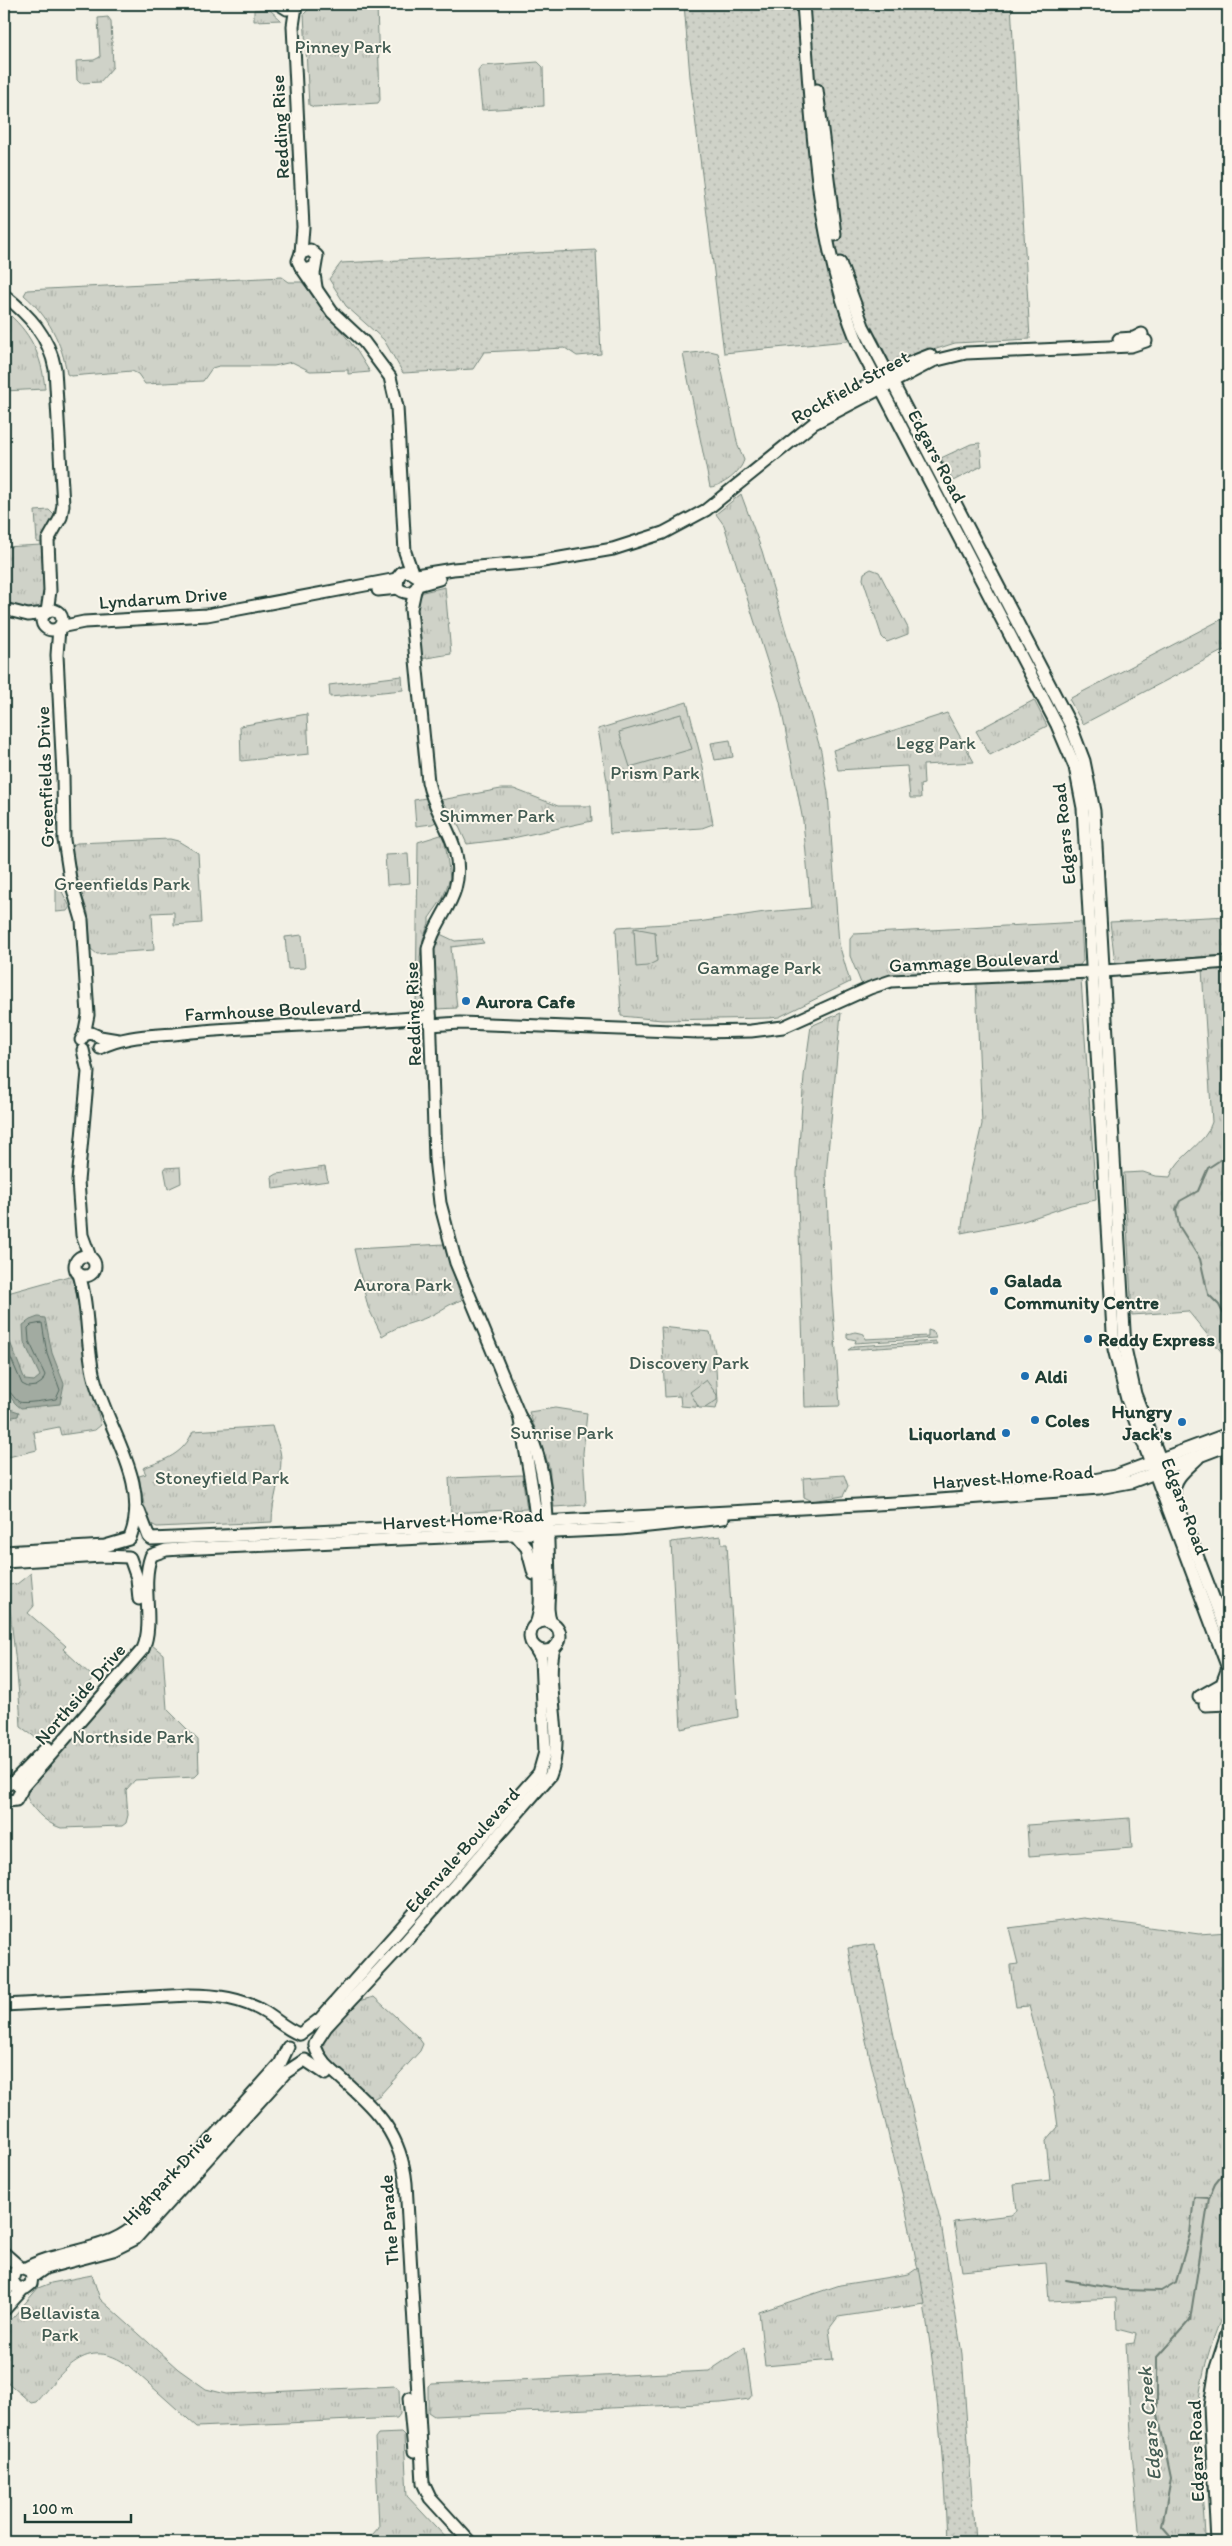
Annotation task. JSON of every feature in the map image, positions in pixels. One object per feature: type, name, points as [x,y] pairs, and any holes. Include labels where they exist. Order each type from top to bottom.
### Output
[{"type":"street","name":"Edgars Road","points":[[803,4],[814,132],[832,262],[848,320],[885,381],[1084,761],[1092,794],[1124,1341],[1132,1382],[1157,1466],[1228,1668]]},
{"type":"street","name":"Edgars Road","points":[[809,4],[812,50],[842,272],[885,381]]},
{"type":"street","name":"Redding Rise","points":[[289,5],[293,26],[303,227],[301,253]]},
{"type":"street","name":"Redding Rise","points":[[303,227],[313,251]]},
{"type":"street","points":[[306,250],[313,251],[318,259],[315,267],[310,270],[301,267],[298,261],[301,253],[306,250]]},
{"type":"street","name":"Redding Rise","points":[[301,267],[332,312],[364,342],[381,364],[390,406],[395,502],[404,533],[407,582],[428,782],[434,803],[454,842],[458,864],[455,888],[435,928],[428,949],[436,1174],[443,1217],[456,1263],[519,1415],[521,1434],[542,1521]]},
{"type":"street","name":"Redding Rise","points":[[315,267],[316,287]]},
{"type":"street","points":[[4,295],[35,323],[49,348],[55,369],[63,505],[61,517],[48,544],[50,591],[43,618],[45,627]]},
{"type":"street","name":"Rockfield Street","points":[[407,582],[513,562],[535,555],[569,552],[640,535],[671,523],[705,506],[755,466],[802,423],[885,381],[933,361],[966,353],[1036,347],[1131,346],[1144,337]]},
{"type":"street","name":"Lyndarum Drive","points":[[60,621],[84,622],[198,616],[245,609],[276,607],[312,597],[407,582]]},
{"type":"street","points":[[50,591],[60,621]]},
{"type":"street","points":[[4,609],[29,615],[53,610],[60,621]]},
{"type":"street","points":[[4,617],[54,630],[60,621]]},
{"type":"street","name":"Greenfields Drive","points":[[60,621],[57,654],[65,859],[82,920],[88,1015],[84,1035]]},
{"type":"street","name":"Greenfields Drive","points":[[45,627],[57,654]]},
{"type":"street","name":"Edgars Road","points":[[1053,704],[1071,756],[1080,793],[1114,1349],[1127,1399],[1157,1466],[1174,1493],[1228,1636]]},
{"type":"street","name":"Gammage Boulevard","points":[[430,1021],[698,1032],[768,1030],[783,1027],[870,988],[891,982],[1090,972],[1228,962]]},
{"type":"street","name":"Greenfields Drive","points":[[88,1015],[99,1043]]},
{"type":"street","name":"Farmhouse Boulevard","points":[[99,1043],[222,1029],[381,1021],[430,1021]]},
{"type":"street","points":[[88,1072],[81,1042],[84,1035],[91,1032],[99,1043]]},
{"type":"street","points":[[84,1050],[92,1053],[99,1043]]},
{"type":"street","points":[[99,1043],[88,1072],[79,1158],[82,1235],[78,1258],[74,1267],[79,1274],[86,1298],[88,1341],[99,1400],[127,1464],[136,1494],[136,1518],[126,1550],[130,1557],[138,1562],[152,1556],[154,1548],[137,1507]]},
{"type":"street","points":[[82,1235],[95,1266],[86,1298]]},
{"type":"street","points":[[78,1258],[84,1255],[90,1257]]},
{"type":"street","points":[[79,1274],[85,1276],[92,1274]]},
{"type":"street","name":"Harvest Home Road","points":[[1157,1466],[1228,1434]]},
{"type":"street","name":"Harvest Home Road","points":[[150,1538],[542,1521],[872,1502],[938,1492],[1088,1481],[1201,1455],[1228,1445]]},
{"type":"street","points":[[1174,1493],[1174,1486],[1180,1475],[1201,1455]]},
{"type":"street","name":"Harvest Home Road","points":[[152,1556],[180,1549],[636,1528],[776,1509]]},
{"type":"street","points":[[542,1521],[549,1586],[547,1609],[551,1623],[559,1633],[558,1642],[554,1648],[543,1651],[534,1646],[530,1636],[539,1615],[543,1533]]},
{"type":"street","points":[[4,1552],[105,1546],[138,1534],[150,1538]]},
{"type":"street","points":[[516,1535],[524,1541],[531,1557],[540,1598]]},
{"type":"street","points":[[4,1562],[102,1556],[130,1557]]},
{"type":"street","name":"Northside Drive","points":[[13,1786],[143,1649],[147,1632],[146,1580],[152,1556]]},
{"type":"street","name":"Northside Drive","points":[[13,1786],[137,1645],[140,1630],[138,1589],[130,1557]]},
{"type":"street","points":[[536,1624],[543,1622],[551,1623]]},
{"type":"street","name":"Edenvale Boulevard","points":[[315,2045],[326,2027],[550,1776],[540,1658],[534,1646]]},
{"type":"street","name":"Edenvale Boulevard","points":[[300,2034],[320,2019],[489,1831],[556,1753],[551,1664],[554,1648]]},
{"type":"street","points":[[1202,1701],[1222,1684],[1228,1668]]},
{"type":"street","points":[[1202,1701],[1228,1696]]},
{"type":"street","points":[[1202,1701],[1228,1704]]},
{"type":"street","points":[[6,1802],[20,1796],[13,1786]]},
{"type":"street","points":[[4,2005],[62,2006],[217,2003],[254,2014],[276,2029],[288,2046],[294,2059],[304,2061],[313,2055],[315,2045],[308,2035],[285,2028],[253,2006],[220,1996],[189,1995],[62,2006],[4,2012]]},
{"type":"street","points":[[288,2046],[292,2037],[300,2034]]},
{"type":"street","name":"The Parade","points":[[315,2045],[323,2062],[379,2114],[395,2140],[401,2158],[407,2193],[415,2425]]},
{"type":"street","name":"Highpark Drive","points":[[22,2269],[46,2259],[115,2239],[132,2228],[280,2064],[288,2046]]},
{"type":"street","name":"The Parade","points":[[304,2061],[317,2066],[373,2117],[388,2141],[394,2156],[399,2184],[415,2425]]},
{"type":"street","name":"Highpark Drive","points":[[32,2277],[45,2268],[113,2250],[136,2239],[285,2073],[304,2061]]},
{"type":"street","points":[[4,2253],[22,2269],[30,2272],[32,2277],[31,2284],[23,2289],[4,2310]]},
{"type":"street","points":[[4,2264],[14,2286],[23,2289]]},
{"type":"street","points":[[4,2296],[15,2272],[22,2269]]},
{"type":"street","name":"Edgars Road","points":[[1217,2542],[1210,2406],[1216,2368],[1228,2331]]},
{"type":"street","name":"Edgars Road","points":[[1226,2542],[1219,2420],[1221,2395],[1228,2363]]},
{"type":"street","points":[[415,2425],[418,2492],[461,2542]]},
{"type":"street","points":[[415,2425],[425,2489],[470,2542]]},
{"type":"green space","points":[[684,4],[1011,4],[1030,339],[955,343],[890,364],[878,338],[724,353],[690,77]]},
{"type":"green space","name":"Pinney Park","points":[[377,5],[380,100],[378,103],[314,107],[309,105],[304,14],[309,9]]},
{"type":"green space","points":[[269,9],[281,20],[254,21],[254,10]]},
{"type":"green space","points":[[108,17],[111,21],[113,67],[100,82],[80,83],[77,80],[76,61],[94,60],[100,57],[98,18]]},
{"type":"green space","points":[[538,62],[543,67],[544,106],[482,110],[478,71],[482,66]]},
{"type":"green space","points":[[596,250],[601,354],[577,356],[565,348],[484,352],[473,369],[403,373],[384,340],[346,306],[329,279],[341,263]]},
{"type":"green space","points":[[282,277],[289,282],[302,282],[355,348],[370,372],[348,374],[348,370],[310,371],[292,362],[274,366],[219,366],[212,368],[203,381],[145,384],[138,374],[132,371],[71,376],[67,374],[62,351],[53,330],[33,303],[24,295],[27,290]]},
{"type":"green space","points":[[4,310],[28,335],[38,355],[45,389],[4,391]]},
{"type":"green space","points":[[710,351],[718,353],[738,446],[744,460],[739,470],[730,478],[710,487],[683,354]]},
{"type":"green space","points":[[980,443],[982,466],[953,481],[941,458],[971,444]]},
{"type":"green space","name":"Gammage Park","points":[[741,494],[762,551],[821,751],[828,793],[839,944],[850,982],[779,1017],[662,1020],[621,1016],[616,930],[618,927],[698,922],[765,912],[811,908],[803,821],[780,702],[724,525],[716,514]]},
{"type":"green space","points":[[49,510],[54,515],[52,522],[41,543],[37,542],[35,511]]},
{"type":"green space","points":[[41,545],[45,599],[43,607],[29,611],[4,604],[4,547]]},
{"type":"green space","points":[[871,569],[879,572],[908,628],[908,634],[887,642],[882,637],[863,579],[864,573]]},
{"type":"green space","points":[[445,587],[451,654],[420,659],[417,602],[423,592]]},
{"type":"green space","points":[[1228,616],[1228,648],[1083,724],[1069,699]]},
{"type":"green space","points":[[402,676],[403,690],[330,697],[329,685]]},
{"type":"green space","points":[[1034,700],[1047,726],[990,755],[976,731]]},
{"type":"green space","name":"Prism Park","points":[[687,702],[702,762],[713,824],[702,828],[610,834],[607,781],[598,729]]},
{"type":"green space","name":"Legg Park","points":[[947,713],[974,762],[923,765],[924,784],[920,785],[921,798],[910,798],[907,766],[838,770],[833,750]]},
{"type":"green space","points":[[307,714],[309,754],[241,761],[240,726]]},
{"type":"green space","points":[[681,714],[692,749],[630,767],[619,732]]},
{"type":"green space","points":[[730,740],[733,757],[715,760],[711,743]]},
{"type":"green space","name":"Shimmer Park","points":[[501,789],[514,789],[558,806],[591,806],[592,821],[508,839],[467,844],[455,818],[441,800]]},
{"type":"green space","points":[[426,798],[436,822],[416,826],[414,800]]},
{"type":"green space","points":[[444,834],[450,878],[443,898],[429,918],[423,939],[420,957],[422,1007],[416,1009],[418,842]]},
{"type":"green space","name":"Greenfields Park","points":[[170,839],[178,841],[198,853],[202,923],[174,925],[174,912],[152,913],[154,950],[97,954],[91,949],[88,913],[73,869],[71,846],[77,843]]},
{"type":"green space","points":[[408,854],[410,883],[387,885],[385,855]]},
{"type":"green space","points":[[58,884],[70,907],[67,911],[56,912],[56,888]]},
{"type":"green space","points":[[1228,916],[1228,955],[1115,963],[1110,922]]},
{"type":"green space","points":[[1081,922],[1083,961],[1080,965],[904,975],[867,985],[861,983],[850,956],[850,939],[854,934]]},
{"type":"green space","points":[[634,928],[655,932],[657,961],[647,966],[636,967]]},
{"type":"green space","points":[[440,934],[455,941],[481,939],[484,943],[451,947],[457,1008],[436,1009],[432,942],[436,935]]},
{"type":"green space","points":[[302,935],[305,968],[288,969],[285,937]]},
{"type":"green space","points":[[1228,968],[1228,1360],[1188,1311],[1132,1315],[1124,1173],[1143,1172],[1155,1176],[1170,1177],[1179,1162],[1209,1130],[1212,1122],[1202,969]]},
{"type":"green space","points":[[1081,979],[1096,1200],[1071,1205],[1024,1221],[961,1233],[968,1185],[982,1124],[976,982]]},
{"type":"green space","points":[[841,1013],[826,1174],[831,1282],[840,1406],[805,1407],[797,1173],[804,1076],[811,1026]]},
{"type":"green space","points":[[180,1167],[181,1183],[168,1189],[164,1168]]},
{"type":"green space","points":[[325,1167],[328,1181],[273,1189],[272,1177],[277,1174]]},
{"type":"green space","name":"Aurora Park","points":[[444,1244],[462,1300],[382,1336],[368,1307],[354,1249]]},
{"type":"green space","points":[[69,1276],[76,1280],[79,1289],[86,1368],[101,1425],[95,1430],[61,1435],[59,1427],[34,1432],[37,1450],[4,1458],[4,1294]]},
{"type":"green space","name":"Discovery Park","points":[[661,1327],[710,1332],[715,1352],[718,1402],[716,1409],[681,1406],[680,1396],[665,1397]]},
{"type":"green space","points":[[928,1330],[934,1332],[936,1338],[855,1343],[856,1340],[847,1338],[847,1334],[855,1332],[864,1334],[865,1339],[928,1336]]},
{"type":"green space","points":[[935,1341],[937,1344],[848,1350],[854,1346]]},
{"type":"green space","points":[[706,1380],[717,1395],[717,1400],[705,1408],[699,1408],[690,1392]]},
{"type":"green space","name":"Sunrise Park","points":[[555,1408],[587,1413],[583,1453],[586,1505],[554,1507],[549,1466],[529,1412]]},
{"type":"green space","name":"Stoneyfield Park","points":[[272,1426],[281,1460],[272,1522],[157,1527],[147,1522],[139,1476],[146,1474],[143,1468],[166,1459],[179,1451],[193,1431]]},
{"type":"green space","name":"Sunrise Park","points":[[522,1475],[527,1509],[451,1513],[449,1478]]},
{"type":"green space","points":[[844,1475],[848,1486],[843,1496],[812,1501],[804,1497],[803,1478]]},
{"type":"green space","points":[[721,1536],[722,1544],[727,1544],[738,1717],[681,1729],[671,1542]]},
{"type":"green space","points":[[31,1573],[34,1606],[28,1613],[66,1646],[63,1649],[94,1678],[39,1740],[21,1727],[8,1587],[8,1585],[17,1584]]},
{"type":"green space","name":"Northside Park","points":[[152,1645],[163,1654],[167,1709],[198,1740],[199,1773],[195,1777],[135,1780],[126,1790],[128,1815],[126,1823],[122,1826],[61,1828],[49,1823],[30,1804],[25,1792],[31,1782],[147,1658]]},
{"type":"green space","points":[[1130,1818],[1132,1848],[1029,1856],[1027,1825]]},
{"type":"green space","points":[[1084,1918],[1199,1934],[1228,1932],[1228,2303],[1208,2356],[1199,2399],[1198,2444],[1205,2536],[1202,2539],[1143,2542],[1140,2540],[1132,2452],[1126,2344],[1134,2343],[1136,2334],[1117,2329],[1116,2298],[1049,2301],[1046,2263],[962,2271],[954,2222],[1011,2215],[1017,2211],[1014,2184],[1050,2180],[1046,2141],[1058,2127],[1054,2098],[1029,2006],[1016,2007],[1010,1965],[1018,1964],[1009,1928]]},
{"type":"green space","points":[[875,1944],[896,2046],[941,2224],[962,2354],[975,2542],[947,2542],[943,2463],[935,2385],[918,2269],[861,2019],[848,1948]]},
{"type":"green space","points":[[374,1997],[418,2037],[423,2044],[420,2051],[380,2095],[373,2099],[367,2096],[335,2065],[331,2064],[325,2056],[321,2045],[326,2033],[330,2032],[358,2001]]},
{"type":"green space","points":[[919,2267],[925,2304],[838,2317],[829,2329],[833,2360],[765,2366],[759,2312],[840,2285],[909,2274]]},
{"type":"green space","name":"Bellavista Park","points":[[92,2275],[100,2299],[178,2369],[206,2389],[226,2394],[395,2386],[399,2389],[400,2414],[397,2418],[197,2427],[129,2366],[114,2357],[100,2354],[88,2355],[76,2361],[56,2379],[36,2402],[31,2403],[4,2379],[4,2328],[38,2288],[51,2283]]},
{"type":"green space","points":[[745,2347],[752,2395],[749,2399],[721,2403],[434,2416],[428,2412],[428,2387],[432,2384],[709,2371]]},
{"type":"green space","points":[[401,2433],[404,2436],[407,2496],[450,2542],[366,2542],[379,2527],[375,2438],[378,2434]]},
{"type":"water","points":[[38,1317],[45,1318],[52,1353],[64,1384],[60,1404],[21,1408],[9,1395],[6,1386],[4,1335],[10,1342],[25,1380],[34,1381],[40,1376],[24,1342],[23,1325]]},
{"type":"water","points":[[4,1407],[19,1412],[18,1416],[8,1418],[8,1424],[4,1429]]},
{"type":"waterway","name":"Edgars Creek","points":[[1228,1155],[1208,1168],[1198,1191],[1180,1201],[1176,1209],[1179,1226],[1200,1259],[1208,1294],[1219,1305],[1228,1323]]},
{"type":"waterway","name":"Edgars Creek","points":[[1176,2542],[1162,2526],[1171,2478],[1157,2410],[1157,2357],[1190,2320],[1209,2198],[1215,2184],[1228,2168]]},
{"type":"waterway","points":[[1066,2280],[1122,2290],[1161,2291],[1176,2282],[1190,2234],[1194,2197],[1208,2198]]},
{"type":"place","name":"Aurora Cafe","points":[[466,1001]]},
{"type":"place","name":"Galada Community Centre","points":[[994,1291]]},
{"type":"place","name":"Reddy Express","points":[[1088,1339]]},
{"type":"place","name":"Aldi","points":[[1025,1376]]},
{"type":"place","name":"Coles","points":[[1035,1420]]},
{"type":"place","name":"Hungry Jack's","points":[[1182,1422]]},
{"type":"place","name":"Liquorland","points":[[1006,1433]]}]
